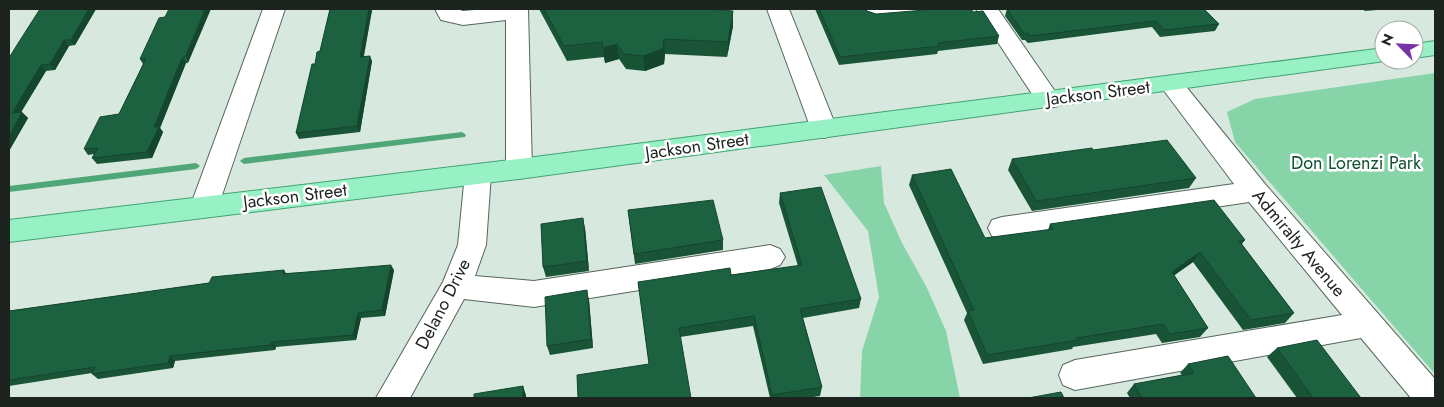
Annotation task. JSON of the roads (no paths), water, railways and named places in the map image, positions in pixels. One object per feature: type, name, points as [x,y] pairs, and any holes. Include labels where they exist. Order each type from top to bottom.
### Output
[{"type":"main road","name":"Jackson Street","points":[[9,231],[519,169],[1374,56]]},
{"type":"street","points":[[204,207],[274,9]]},
{"type":"street","points":[[446,9],[449,15],[464,18],[517,11],[519,169]]},
{"type":"street","points":[[778,9],[824,129]]},
{"type":"street","points":[[875,14],[923,9]]},
{"type":"street","points":[[987,9],[1049,100]]},
{"type":"street","name":"Admiralty Avenue","points":[[1171,84],[1255,192],[1431,398]]},
{"type":"street","name":"Delano Drive","points":[[393,398],[456,286],[472,245],[478,174]]},
{"type":"street","points":[[1002,228],[1255,192]]},
{"type":"street","points":[[456,286],[534,294],[770,257]]},
{"type":"street","points":[[1075,375],[1367,324]]},
{"type":"waterway","points":[[244,161],[462,135]]},
{"type":"waterway","points":[[9,189],[196,166]]},
{"type":"park label","name":"Don Lorenzi Park","points":[[1356,163]]}]
